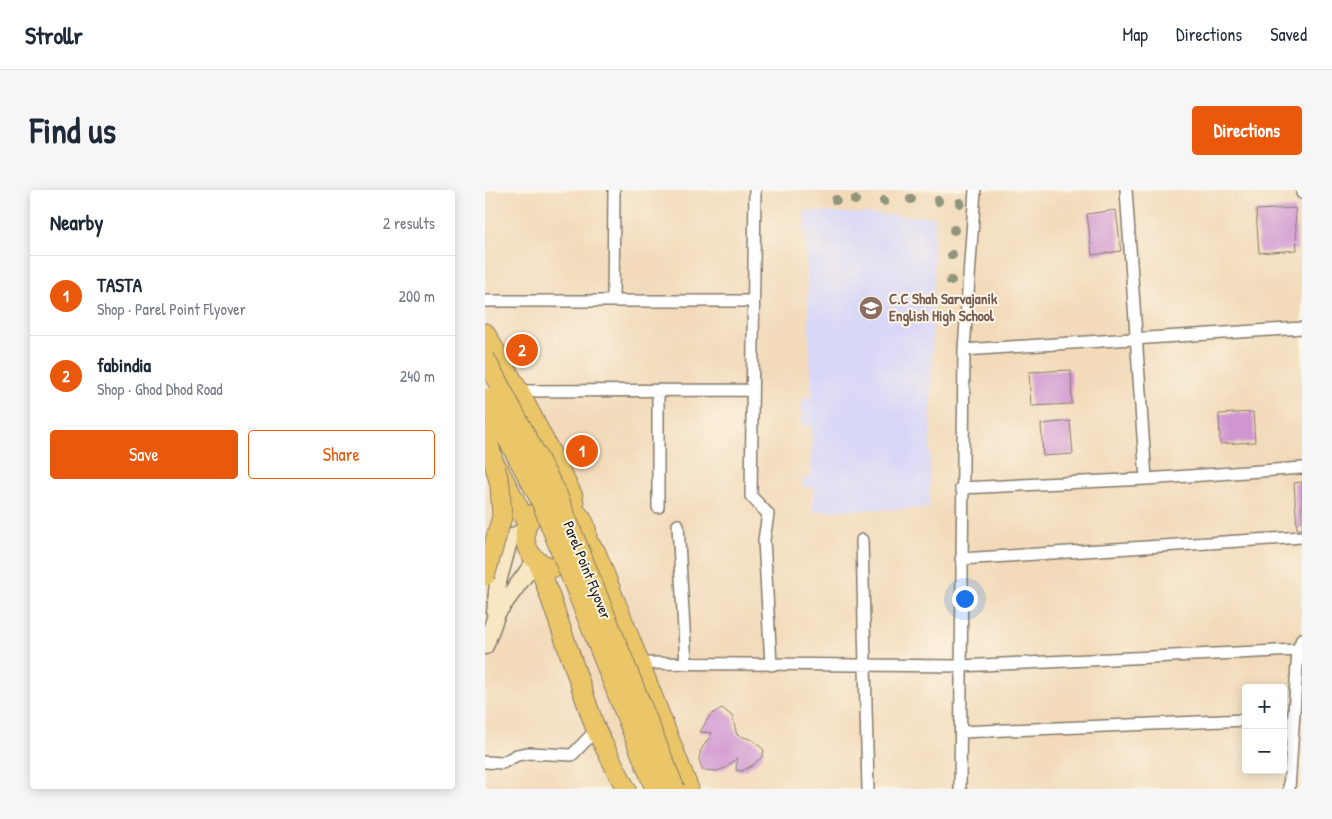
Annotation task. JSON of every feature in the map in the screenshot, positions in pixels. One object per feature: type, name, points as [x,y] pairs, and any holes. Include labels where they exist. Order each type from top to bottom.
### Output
[{"type":"main road","points":[[485,333],[514,383],[573,496],[575,511]]},
{"type":"main road","name":"Parel Point Flyover","points":[[485,358],[557,494],[675,789]]},
{"type":"main road","points":[[485,408],[514,383]]},
{"type":"main road","name":"Parel Point Flyover","points":[[485,398],[540,499],[655,789]]},
{"type":"main road","points":[[485,430],[500,485],[502,517],[485,576]]},
{"type":"main road","points":[[485,442],[527,527]]},
{"type":"main road","points":[[626,789],[596,730],[537,561],[526,545],[527,527],[533,515],[550,505],[560,505],[575,511],[584,521],[587,541],[596,552],[689,789]]},
{"type":"main road","points":[[485,646],[495,618],[498,582],[510,538],[527,527]]},
{"type":"main road","points":[[537,561],[548,566],[569,565],[577,559],[587,541]]},
{"type":"main road","points":[[495,618],[537,561]]},
{"type":"street","points":[[613,300],[614,190]]},
{"type":"street","points":[[755,190],[751,496],[768,514],[764,540],[771,665]]},
{"type":"street","points":[[960,789],[959,666],[964,350],[975,190]]},
{"type":"street","points":[[1126,190],[1146,479]]},
{"type":"street","points":[[485,301],[753,301]]},
{"type":"street","points":[[964,350],[1302,328]]},
{"type":"street","points":[[514,383],[658,390],[752,390]]},
{"type":"street","points":[[658,390],[658,507]]},
{"type":"street","points":[[961,488],[1146,479],[1302,468]]},
{"type":"street","points":[[678,525],[686,664]]},
{"type":"street","points":[[961,559],[1302,537]]},
{"type":"street","points":[[862,540],[868,789]]},
{"type":"street","points":[[639,663],[959,666],[1300,644],[1289,718],[1297,735],[1289,789]]},
{"type":"street","points":[[961,732],[1242,720]]},
{"type":"street","points":[[485,762],[502,763],[517,755],[529,753],[572,755],[596,730]]},
{"type":"shaded area","name":"C.C Shah Sarvajanik English High School","points":[[804,211],[935,217],[929,508],[812,511],[814,488],[802,486],[804,478],[811,477],[812,425],[802,426],[802,399],[812,397]]},
{"type":"building","points":[[1295,208],[1297,250],[1259,253],[1256,210]]},
{"type":"building","points":[[1116,210],[1121,251],[1092,255],[1087,214]]},
{"type":"building","points":[[1071,370],[1072,404],[1031,406],[1029,372]]},
{"type":"building","points":[[1253,412],[1255,442],[1220,444],[1219,414]]},
{"type":"building","points":[[1070,421],[1073,454],[1043,456],[1041,424]]},
{"type":"building","points":[[1302,482],[1302,529],[1297,529],[1294,483]]},
{"type":"building","points":[[722,708],[732,716],[737,735],[753,740],[764,750],[762,757],[742,771],[736,770],[737,758],[726,768],[716,771],[702,770],[699,759],[701,750],[712,733],[700,732],[710,715]]},
{"type":"place","name":"C.C Shah Sarvajanik English High School","points":[[871,308]]},
{"type":"place","name":"fabindia","points":[[522,350]]},
{"type":"place","name":"TASTA","points":[[582,451]]}]
